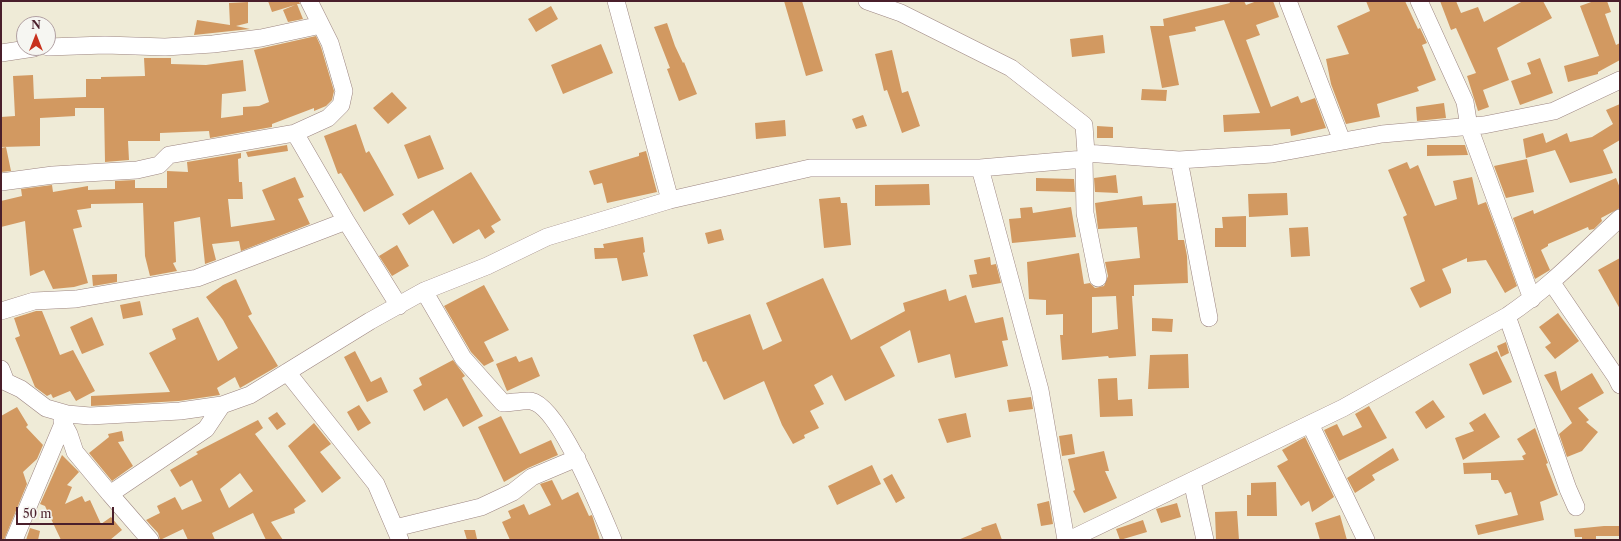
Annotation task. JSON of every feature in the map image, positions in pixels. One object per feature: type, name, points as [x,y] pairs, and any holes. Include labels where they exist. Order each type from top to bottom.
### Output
[{"type":"street","points":[[1,182],[53,175],[137,170],[159,166],[170,155],[295,133],[328,118],[341,105],[344,90],[330,43],[309,1]]},
{"type":"street","points":[[616,1],[670,200]]},
{"type":"street","points":[[866,1],[901,13],[1011,68],[1084,125],[1085,213],[1098,278]]},
{"type":"street","points":[[1288,1],[1342,141]]},
{"type":"street","points":[[1419,1],[1465,102],[1469,127],[1532,299]]},
{"type":"street","points":[[56,47],[105,45],[165,47],[213,44],[261,38],[321,25]]},
{"type":"street","points":[[1,53],[16,51]]},
{"type":"street","points":[[3,378],[22,389],[46,408],[65,417],[180,411],[222,405],[250,395],[370,321],[424,292],[488,266],[547,237],[670,200],[810,168],[980,168],[1085,156],[1179,160],[1272,154],[1382,134],[1484,125],[1554,111],[1620,80]]},
{"type":"street","points":[[295,133],[346,221],[399,306]]},
{"type":"street","points":[[1179,160],[1209,318]]},
{"type":"street","points":[[980,168],[1040,390],[1066,540]]},
{"type":"street","points":[[1069,540],[1343,408],[1507,316],[1552,283],[1620,218]]},
{"type":"street","points":[[1,311],[34,301],[76,299],[197,278],[346,221]]},
{"type":"street","points":[[1552,283],[1620,385]]},
{"type":"street","points":[[424,292],[463,358],[503,403],[530,401],[541,407],[556,424],[577,458],[613,540]]},
{"type":"street","points":[[1507,316],[1568,489],[1576,506]]},
{"type":"street","points":[[287,372],[376,484],[397,534],[481,507],[513,492],[532,477],[577,458]]},
{"type":"street","points":[[110,494],[206,428],[222,405]]},
{"type":"street","points":[[65,417],[75,452],[150,540]]},
{"type":"street","points":[[14,540],[65,417]]},
{"type":"street","points":[[1310,424],[1366,540]]},
{"type":"street","points":[[1192,481],[1206,540]]},
{"type":"building","points":[[268,1],[299,1],[300,4],[297,4],[303,19],[288,22],[283,10],[295,5],[272,12]]},
{"type":"building","points":[[784,1],[802,1],[823,71],[806,76]]},
{"type":"building","points":[[1229,1],[1244,1],[1246,5],[1257,1],[1273,1],[1279,17],[1256,25],[1260,35],[1246,40],[1271,107],[1298,96],[1301,103],[1315,98],[1326,128],[1291,136],[1290,129],[1224,132],[1223,115],[1260,113],[1224,20],[1195,27],[1196,31],[1169,36],[1179,85],[1162,88],[1150,26],[1164,26],[1163,19],[1230,3]]},
{"type":"building","points":[[1366,1],[1405,1],[1418,29],[1420,28],[1427,43],[1422,45],[1436,80],[1417,87],[1419,91],[1377,104],[1380,117],[1346,124],[1331,84],[1326,59],[1349,54],[1337,26],[1370,11]]},
{"type":"building","points":[[1440,1],[1456,1],[1461,13],[1478,7],[1484,22],[1523,1],[1543,1],[1552,18],[1497,48],[1509,80],[1483,90],[1489,107],[1478,111],[1467,76],[1476,73],[1456,28],[1451,30]]},
{"type":"building","points":[[1594,1],[1607,1],[1611,12],[1605,14],[1616,45],[1620,43],[1620,60],[1598,72],[1598,74],[1568,82],[1564,66],[1599,56],[1580,6]]},
{"type":"building","points":[[248,2],[248,23],[236,26],[250,29],[194,35],[197,20],[230,25],[229,3]]},
{"type":"building","points":[[551,6],[558,19],[536,32],[528,19]]},
{"type":"building","points":[[667,23],[675,46],[683,63],[684,62],[697,94],[679,101],[667,69],[670,68],[654,27]]},
{"type":"building","points":[[1103,35],[1105,53],[1072,57],[1070,39]]},
{"type":"building","points":[[316,36],[321,47],[334,91],[332,100],[326,106],[314,111],[314,108],[272,124],[272,127],[210,138],[209,131],[160,133],[160,141],[128,141],[129,160],[105,162],[104,108],[75,108],[75,116],[40,118],[40,146],[1,147],[1,117],[15,116],[13,76],[33,75],[34,99],[86,97],[86,79],[101,79],[101,77],[145,76],[144,58],[171,58],[171,64],[206,65],[243,60],[246,91],[222,94],[221,118],[243,115],[243,107],[259,106],[269,102],[254,50]]},
{"type":"building","points":[[601,44],[613,73],[563,94],[551,65]]},
{"type":"building","points":[[892,50],[902,93],[908,91],[920,126],[902,133],[887,90],[884,91],[875,54]]},
{"type":"building","points":[[1540,58],[1553,93],[1520,105],[1511,81],[1531,74],[1527,63]]},
{"type":"building","points":[[1142,89],[1167,90],[1166,101],[1141,100]]},
{"type":"building","points":[[392,92],[407,108],[388,124],[373,108]]},
{"type":"building","points":[[1444,103],[1446,118],[1417,121],[1416,107]]},
{"type":"building","points":[[1620,104],[1620,140],[1603,150],[1613,173],[1570,183],[1555,150],[1526,158],[1523,139],[1543,133],[1546,143],[1567,133],[1570,142],[1592,137],[1613,124],[1606,110]]},
{"type":"building","points":[[863,115],[867,126],[856,129],[852,119]]},
{"type":"building","points":[[785,120],[786,136],[756,139],[755,123]]},
{"type":"building","points":[[356,124],[366,153],[369,151],[394,195],[364,212],[341,173],[338,174],[324,136]]},
{"type":"building","points":[[1097,126],[1113,127],[1113,138],[1097,138]]},
{"type":"building","points":[[430,135],[444,169],[418,179],[404,145]]},
{"type":"building","points":[[287,145],[288,151],[248,157],[246,152]]},
{"type":"building","points":[[1427,145],[1465,145],[1468,155],[1427,156]]},
{"type":"building","points":[[6,147],[11,171],[1,172],[1,148]]},
{"type":"building","points":[[646,151],[657,192],[607,203],[602,183],[594,185],[589,171],[639,156],[639,153]]},
{"type":"building","points":[[241,153],[241,158],[238,159],[239,182],[242,182],[243,199],[228,199],[231,227],[275,220],[262,190],[295,177],[304,197],[298,199],[310,224],[241,251],[239,241],[212,244],[216,260],[205,264],[200,217],[174,222],[176,262],[173,263],[177,271],[150,276],[145,256],[143,203],[91,204],[91,208],[77,210],[82,227],[73,229],[88,283],[74,287],[53,289],[44,270],[30,276],[25,221],[1,227],[1,201],[22,196],[21,189],[52,185],[53,192],[88,186],[88,190],[115,189],[115,181],[135,180],[135,188],[167,188],[167,171],[188,172],[187,162]]},
{"type":"building","points":[[1527,159],[1534,192],[1506,198],[1494,166]]},
{"type":"building","points":[[1407,162],[1410,169],[1418,165],[1435,206],[1457,199],[1453,181],[1472,177],[1478,205],[1486,202],[1517,286],[1505,293],[1486,260],[1467,262],[1467,258],[1442,269],[1451,289],[1451,293],[1420,308],[1410,288],[1425,281],[1403,217],[1407,215],[1388,170]]},
{"type":"building","points":[[471,172],[501,220],[491,226],[495,232],[485,239],[479,229],[453,244],[433,210],[409,225],[402,214]]},
{"type":"building","points":[[1116,175],[1118,193],[1095,192],[1094,178]]},
{"type":"building","points":[[1036,178],[1074,179],[1075,192],[1036,191]]},
{"type":"building","points":[[1616,178],[1620,188],[1620,208],[1601,218],[1602,221],[1594,229],[1589,230],[1588,227],[1548,244],[1548,246],[1541,250],[1550,270],[1535,279],[1513,218],[1533,210],[1534,214]]},
{"type":"building","points":[[929,184],[930,205],[875,206],[875,185]]},
{"type":"building","points":[[1287,193],[1288,215],[1249,217],[1248,194]]},
{"type":"building","points":[[1142,196],[1143,205],[1176,203],[1178,240],[1184,240],[1187,256],[1188,283],[1134,285],[1134,296],[1132,296],[1136,356],[1109,358],[1108,356],[1062,360],[1060,335],[1063,335],[1063,314],[1046,315],[1046,300],[1029,299],[1027,262],[1079,253],[1084,284],[1090,283],[1095,288],[1104,286],[1108,276],[1105,262],[1140,258],[1137,227],[1098,229],[1095,203]],"holes":[[[1116,296],[1118,329],[1092,333],[1092,297]]]},
{"type":"building","points":[[840,197],[841,203],[847,203],[851,245],[824,248],[819,199]]},
{"type":"building","points":[[1032,207],[1033,213],[1071,207],[1076,237],[1012,243],[1009,219],[1021,218],[1020,208]]},
{"type":"building","points":[[1246,216],[1246,247],[1215,247],[1215,228],[1223,228],[1222,217]]},
{"type":"building","points":[[1308,227],[1310,256],[1291,257],[1289,228]]},
{"type":"building","points":[[721,229],[724,240],[708,244],[705,233]]},
{"type":"building","points":[[643,237],[645,252],[643,253],[648,276],[622,281],[617,258],[595,259],[594,248],[604,248],[603,244]]},
{"type":"building","points":[[397,245],[409,266],[392,276],[379,256]]},
{"type":"building","points":[[990,257],[991,265],[996,264],[1001,283],[972,288],[969,275],[977,274],[974,260]]},
{"type":"building","points":[[1620,258],[1620,309],[1598,270]]},
{"type":"building","points":[[117,274],[117,282],[93,286],[92,275]]},
{"type":"building","points":[[823,278],[851,340],[905,311],[903,303],[946,289],[949,301],[966,295],[975,323],[1003,317],[1008,340],[1002,341],[1008,366],[955,378],[950,354],[918,363],[910,330],[880,347],[895,376],[845,401],[832,375],[814,385],[824,404],[810,411],[819,428],[804,435],[805,438],[793,444],[782,425],[764,381],[724,400],[706,361],[703,362],[693,335],[750,314],[763,350],[782,341],[766,303]]},
{"type":"building","points":[[236,279],[252,314],[248,316],[278,366],[240,388],[235,377],[217,388],[220,395],[179,401],[91,406],[91,396],[170,392],[149,353],[176,339],[172,329],[198,317],[218,361],[238,348],[223,320],[206,297],[223,285]]},
{"type":"building","points":[[484,285],[509,330],[484,342],[494,361],[484,366],[471,352],[444,306]]},
{"type":"building","points":[[140,301],[143,315],[123,319],[120,305]]},
{"type":"building","points":[[36,311],[42,311],[60,355],[73,350],[95,391],[76,401],[70,391],[53,398],[51,394],[47,396],[35,387],[15,338],[20,336],[14,318]]},
{"type":"building","points":[[1558,313],[1579,341],[1555,359],[1545,347],[1551,343],[1539,327]]},
{"type":"building","points":[[92,317],[104,345],[82,354],[70,327]]},
{"type":"building","points":[[1152,318],[1173,319],[1172,332],[1152,331]]},
{"type":"building","points":[[1506,342],[1509,353],[1501,357],[1497,346]]},
{"type":"building","points":[[355,351],[371,382],[381,377],[388,392],[367,402],[344,357]]},
{"type":"building","points":[[1497,351],[1512,382],[1483,395],[1469,364]]},
{"type":"building","points":[[1188,354],[1189,388],[1148,389],[1150,355]]},
{"type":"building","points":[[516,356],[519,362],[532,357],[540,376],[507,391],[496,364]]},
{"type":"building","points":[[453,360],[465,376],[462,378],[483,416],[463,427],[447,398],[424,411],[413,390],[422,385],[419,378]]},
{"type":"building","points":[[1556,371],[1561,391],[1592,373],[1604,393],[1578,408],[1589,420],[1586,422],[1598,432],[1582,451],[1567,457],[1559,434],[1572,423],[1544,375]]},
{"type":"building","points":[[1117,378],[1118,400],[1132,399],[1133,416],[1100,417],[1098,379]]},
{"type":"building","points":[[1031,397],[1033,409],[1009,412],[1007,400]]},
{"type":"building","points":[[1433,400],[1445,417],[1426,429],[1415,412]]},
{"type":"building","points":[[359,405],[371,423],[358,431],[347,412]]},
{"type":"building","points":[[1369,406],[1387,438],[1339,461],[1324,430],[1337,424],[1343,436],[1362,427],[1355,414]]},
{"type":"building","points":[[17,407],[28,425],[26,427],[43,445],[37,459],[23,472],[27,484],[4,540],[1,540],[1,416]]},
{"type":"building","points":[[277,412],[286,424],[277,430],[268,418]]},
{"type":"building","points":[[966,413],[971,437],[947,443],[938,419]]},
{"type":"building","points":[[1485,413],[1500,437],[1463,460],[1455,438],[1474,431],[1469,423]]},
{"type":"building","points":[[501,416],[520,454],[551,440],[558,455],[528,468],[504,482],[478,427]]},
{"type":"building","points":[[258,420],[263,428],[255,434],[306,501],[294,509],[295,513],[271,522],[283,540],[266,540],[253,513],[212,533],[215,540],[188,540],[183,529],[160,540],[158,533],[146,520],[160,513],[157,506],[175,497],[182,510],[202,501],[192,480],[180,487],[170,470],[198,454],[196,452]],"holes":[[[240,473],[253,491],[229,508],[220,489]]]},
{"type":"building","points":[[314,423],[331,444],[320,452],[341,478],[322,493],[288,446]]},
{"type":"building","points":[[1535,428],[1548,463],[1546,464],[1558,495],[1540,502],[1544,520],[1478,535],[1475,525],[1518,515],[1511,492],[1505,494],[1498,480],[1491,480],[1491,473],[1464,474],[1463,463],[1524,460],[1522,456],[1526,454],[1517,439]]},
{"type":"building","points":[[122,431],[124,441],[118,442],[133,466],[112,481],[89,453],[109,437],[108,434]]},
{"type":"building","points":[[1072,434],[1075,454],[1062,456],[1059,436]]},
{"type":"building","points":[[1305,437],[1334,497],[1312,512],[1309,501],[1301,506],[1277,466],[1288,460],[1282,450]]},
{"type":"building","points":[[1393,448],[1399,460],[1372,475],[1375,480],[1355,493],[1347,478]]},
{"type":"building","points":[[1104,451],[1109,471],[1105,471],[1117,498],[1084,513],[1073,491],[1075,490],[1068,459]]},
{"type":"building","points":[[62,455],[79,472],[67,485],[72,487],[65,504],[82,496],[85,502],[90,500],[101,524],[111,517],[122,530],[110,540],[61,540],[45,506],[40,504]]},
{"type":"building","points":[[872,465],[881,484],[837,505],[828,486]]},
{"type":"building","points":[[892,474],[905,498],[896,503],[883,479]]},
{"type":"building","points":[[552,480],[562,500],[578,492],[589,516],[592,515],[600,540],[510,540],[502,522],[511,518],[508,511],[524,504],[529,515],[551,505],[540,484]]},
{"type":"building","points":[[1276,482],[1277,516],[1247,516],[1247,495],[1251,495],[1251,483]]},
{"type":"building","points":[[1049,501],[1053,524],[1041,526],[1037,504]]},
{"type":"building","points":[[1177,503],[1181,517],[1161,523],[1156,509]]},
{"type":"building","points":[[1237,511],[1239,540],[1216,540],[1215,512]]},
{"type":"building","points":[[1340,515],[1347,540],[1320,540],[1315,523]]},
{"type":"building","points":[[1143,520],[1147,532],[1120,540],[1116,529]]},
{"type":"building","points":[[996,523],[1002,540],[958,540],[982,530],[981,528]]},
{"type":"building","points":[[1620,526],[1620,536],[1596,536],[1596,540],[1582,540],[1582,537],[1575,537],[1574,529]]},
{"type":"building","points":[[30,528],[40,531],[38,540],[26,540]]},
{"type":"building","points":[[464,530],[475,530],[477,539],[467,540]]}]
